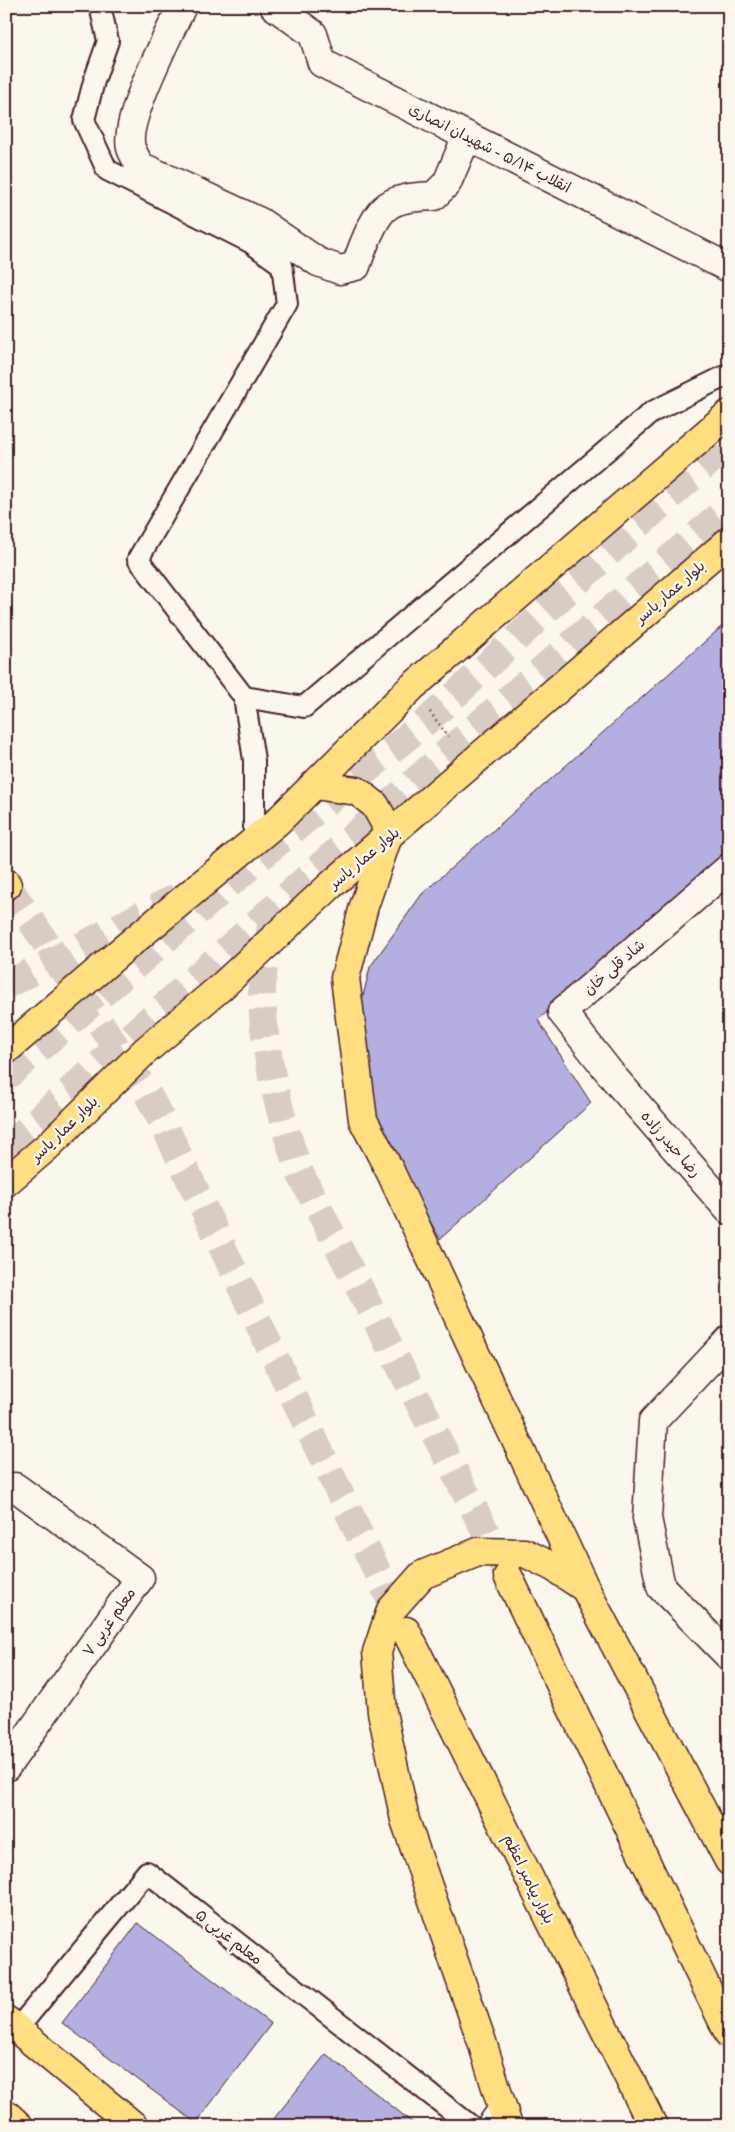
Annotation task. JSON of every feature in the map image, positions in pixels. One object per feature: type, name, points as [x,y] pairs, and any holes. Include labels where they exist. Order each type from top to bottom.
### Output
[{"type":"main road","points":[[6,1050],[121,950],[277,822],[412,687],[729,414]]},
{"type":"main road","name":"بلوار عمار یاسر","points":[[6,1182],[48,1146],[145,1051],[221,987],[331,885],[387,839],[729,541]]},
{"type":"main road","points":[[314,785],[357,791],[375,805],[385,823],[387,839],[364,906],[345,978],[363,1120],[390,1171],[585,1588],[729,1861]]},
{"type":"main road","points":[[6,1196],[48,1146]]},
{"type":"main road","points":[[500,2120],[405,1820],[382,1712],[377,1652],[390,1610],[422,1575],[478,1552],[525,1553],[555,1568],[585,1588]]},
{"type":"main road","points":[[508,1576],[729,2034]]},
{"type":"main road","name":"بلوار پیامبر اعظم","points":[[406,1631],[653,2126]]},
{"type":"main road","points":[[12,2024],[134,2126]]},
{"type":"main road","points":[[6,2114],[19,2126]]},
{"type":"street","points":[[182,6],[151,72],[133,124],[130,147],[140,166],[213,198],[260,222],[318,262],[340,270],[356,266],[364,244],[384,208],[408,198],[434,196],[447,183],[467,136]]},
{"type":"street","name":"انقلاب ۵/۱۴ - شهیدان انصاری","points":[[274,6],[313,34],[322,63],[729,268]]},
{"type":"street","name":"شاد قلی خان","points":[[614,1078],[562,1012],[729,868]]},
{"type":"street","name":"رضا حیدر زاده","points":[[614,1078],[729,1210]]},
{"type":"street","points":[[729,1340],[654,1421],[647,1518],[662,1587],[729,1656]]},
{"type":"street","name":"معلم غربی ۷","points":[[6,1767],[140,1578],[15,1487]]},
{"type":"lane","points":[[100,6],[108,41],[94,81],[84,120],[107,170],[250,242],[282,264],[287,304],[138,559],[244,697],[254,760],[254,840]]},
{"type":"lane","points":[[244,697],[304,707],[652,412],[729,374]]},
{"type":"lane","name":"معلم غربی ۵","points":[[12,2024],[147,1872],[471,2126]]},
{"type":"path","points":[[412,687],[470,766]]},
{"type":"building","points":[[729,620],[729,848],[538,1020],[591,1103],[440,1239],[368,1111],[355,1030],[370,967],[422,894]]},
{"type":"building","points":[[138,1923],[271,2024],[196,2123],[62,2023]]},
{"type":"building","points":[[326,2054],[417,2126],[268,2126]]},
{"type":"tunnel","points":[[6,1077],[283,838],[427,721],[729,444]]},
{"type":"tunnel","points":[[6,1148],[453,747],[729,507]]},
{"type":"tunnel","points":[[7,885],[147,1093],[404,1628]]},
{"type":"tunnel","points":[[6,985],[177,897]]},
{"type":"tunnel","points":[[271,926],[262,987],[265,1034],[273,1081],[299,1171],[507,1573]]}]
